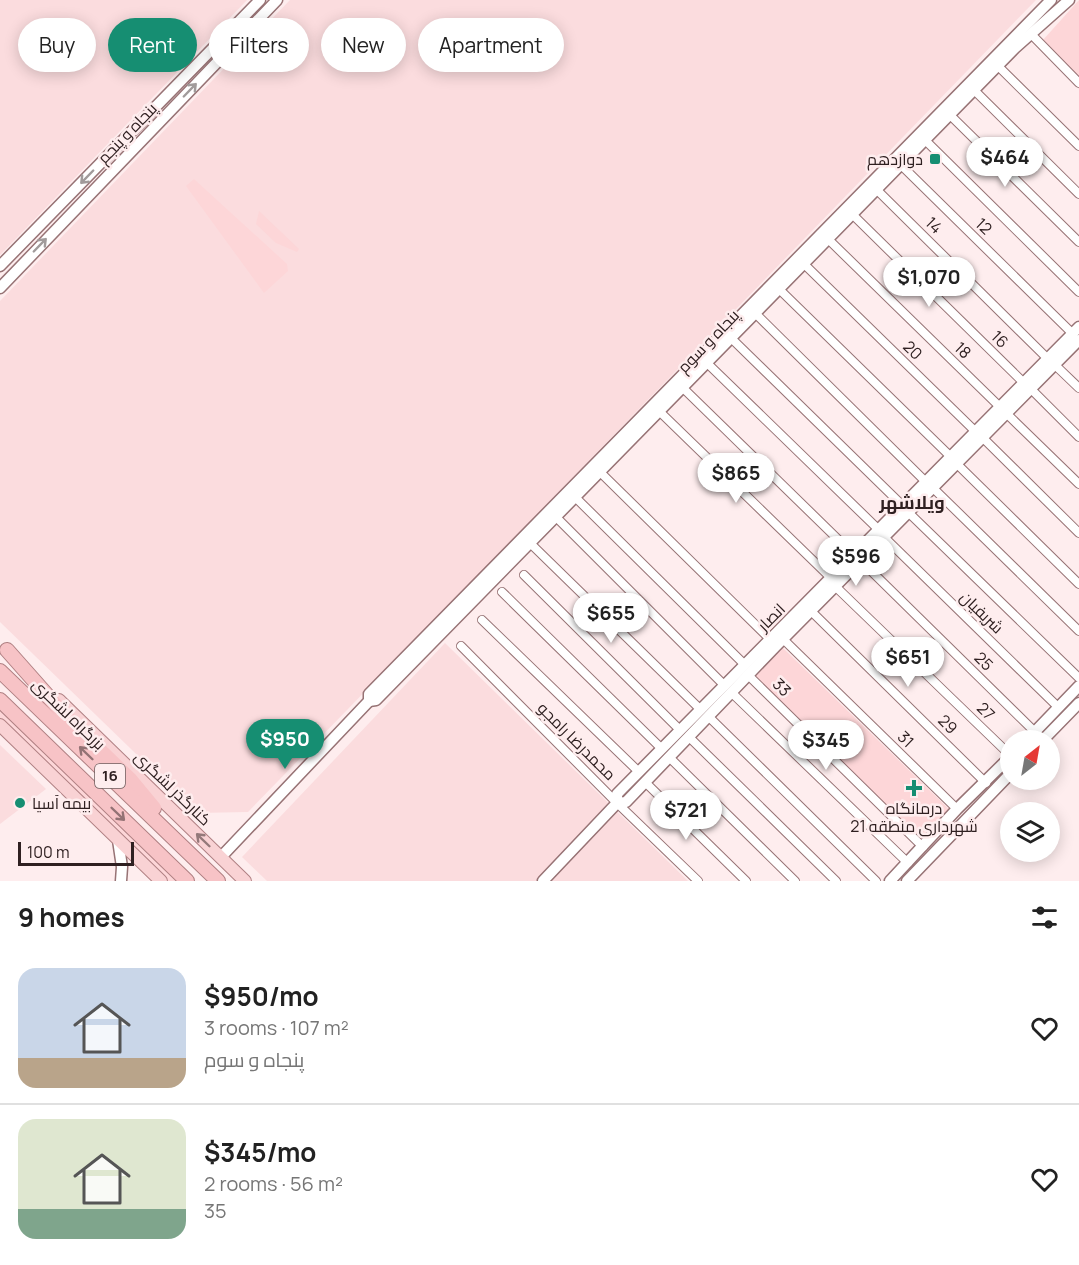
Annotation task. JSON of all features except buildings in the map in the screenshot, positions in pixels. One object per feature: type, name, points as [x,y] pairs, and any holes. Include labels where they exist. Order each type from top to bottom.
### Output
[{"type":"highway","points":[[4,646],[69,720],[130,779],[188,851]]},
{"type":"highway","name":"بزرگراه لشگری","points":[[0,671],[218,881]]},
{"type":"highway","name":"16","points":[[0,700],[187,881]]},
{"type":"main road","name":"کنارگذر لشگری","points":[[4,646],[245,881]]},
{"type":"main road","points":[[0,725],[161,881]]},
{"type":"street","name":"پنجاه و پنجم","points":[[0,266],[260,0]]},
{"type":"street","name":"پنجاه و پنجم","points":[[0,288],[277,0]]},
{"type":"street","name":"پنجاه و سوم","points":[[369,701],[369,694],[1012,45],[1051,0]]},
{"type":"street","name":"پنجاه و سوم","points":[[221,857],[369,701],[376,700],[998,66],[1012,45],[1032,35],[1069,0]]},
{"type":"street","points":[[1032,35],[1079,83]]},
{"type":"street","points":[[998,66],[1079,146]]},
{"type":"street","points":[[974,90],[1079,194]]},
{"type":"street","points":[[950,115],[1079,242]]},
{"type":"street","points":[[925,140],[1079,292]]},
{"type":"street","points":[[107,156],[117,165]]},
{"type":"street","name":"12","points":[[901,165],[1077,339]]},
{"type":"street","name":"14","points":[[877,190],[1079,388]]},
{"type":"street","name":"16","points":[[852,214],[1079,437]]},
{"type":"street","name":"18","points":[[828,239],[1079,484]]},
{"type":"street","name":"20","points":[[804,264],[1079,533]]},
{"type":"street","points":[[779,289],[1079,584]]},
{"type":"street","points":[[755,313],[1079,631]]},
{"type":"street","points":[[731,338],[1079,678]]},
{"type":"street","name":"انصار","points":[[543,881],[617,803],[617,794],[642,777],[1027,386],[1077,339]]},
{"type":"street","name":"شریفیان","points":[[707,363],[1059,707]]},
{"type":"street","name":"25","points":[[682,388],[1033,730]]},
{"type":"street","name":"27","points":[[659,411],[1000,745]]},
{"type":"street","name":"31","points":[[600,472],[776,642],[957,809]]},
{"type":"street","name":"33","points":[[575,497],[923,847]]},
{"type":"street","points":[[556,517],[728,689],[908,863]]},
{"type":"street","points":[[530,543],[876,881]]},
{"type":"street","points":[[524,575],[836,881]]},
{"type":"street","name":"انصار","points":[[776,642],[812,612],[834,583]]},
{"type":"street","points":[[502,592],[795,881]]},
{"type":"street","name":"29","points":[[812,612],[986,783]]},
{"type":"street","points":[[482,620],[746,881]]},
{"type":"street","name":"محمدرضا رامجو","points":[[461,646],[698,881]]},
{"type":"street","points":[[1037,730],[1079,686]]},
{"type":"street","points":[[1053,730],[1079,703]]},
{"type":"street","points":[[890,881],[957,809],[1000,768]]},
{"type":"street","points":[[907,881],[1000,784]]},
{"type":"street","points":[[118,840],[122,881],[129,879],[134,881]]},
{"type":"shaded area","points":[[0,0],[247,0],[230,18],[209,18],[209,39],[197,52],[197,18],[108,18],[108,72],[177,72],[0,255]]},
{"type":"shaded area","points":[[290,0],[1036,0],[248,812],[197,813],[0,622],[0,301],[221,72],[309,72],[309,18],[273,18]]},
{"type":"shaded area","points":[[1079,0],[1079,89],[1043,40]]},
{"type":"shaded area","points":[[194,179],[287,264],[288,271],[264,293],[186,186]]},
{"type":"shaded area","points":[[259,211],[299,249],[297,252],[276,243],[256,224]]},
{"type":"shaded area","points":[[445,643],[688,881],[267,881],[242,857]]},
{"type":"shaded area","points":[[781,646],[951,811],[921,843],[753,676]]},
{"type":"shaded area","points":[[0,706],[180,881],[168,881],[0,719]]},
{"type":"shaded area","points":[[0,745],[46,789],[0,824]]},
{"type":"place","name":"دوازدهم","points":[[935,159]]},
{"type":"place","name":"درمانگاه شهرداری منطقه 21","points":[[914,788]]},
{"type":"place","name":"بیمه آسیا","points":[[20,803]]},
{"type":"district","name":"ویلاشهر","points":[[912,503]]}]
